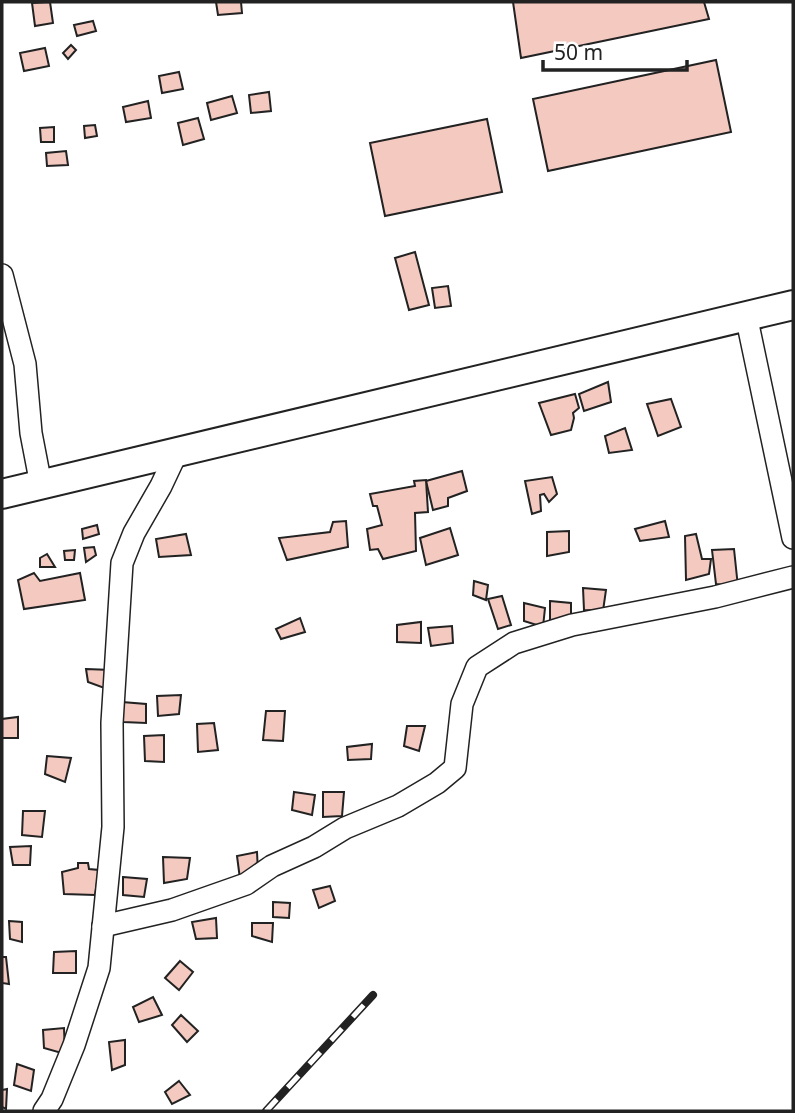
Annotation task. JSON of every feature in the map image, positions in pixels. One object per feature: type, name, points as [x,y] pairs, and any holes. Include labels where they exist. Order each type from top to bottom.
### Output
[{"type":"main road","points":[[2,494],[793,305]]},
{"type":"street","points":[[2,275],[25,364],[31,433],[41,485]]},
{"type":"street","points":[[746,316],[793,538]]},
{"type":"street","points":[[44,1111],[52,1099],[74,1045],[99,968],[113,827],[112,723],[122,563],[134,533],[177,452]]},
{"type":"street","points":[[103,926],[172,910],[246,884],[272,866],[314,847],[345,828],[398,806],[437,783],[454,768],[462,704],[477,667],[514,643],[572,625],[715,597],[793,577]]},
{"type":"building","points":[[50,2],[53,23],[35,26],[32,3]]},
{"type":"building","points":[[216,2],[241,2],[242,13],[218,15]]},
{"type":"building","points":[[513,2],[704,2],[709,19],[521,58]]},
{"type":"building","points":[[93,21],[96,31],[77,36],[74,25]]},
{"type":"building","points":[[71,45],[76,50],[68,59],[63,53]]},
{"type":"building","points":[[45,48],[49,66],[24,71],[20,53]]},
{"type":"building","points":[[716,60],[731,132],[548,171],[533,99]]},
{"type":"building","points":[[179,72],[183,89],[162,93],[159,76]]},
{"type":"building","points":[[269,92],[271,111],[251,113],[249,95]]},
{"type":"building","points":[[232,96],[237,113],[211,120],[207,103]]},
{"type":"building","points":[[148,101],[151,118],[126,122],[123,107]]},
{"type":"building","points":[[198,118],[204,139],[183,145],[178,123]]},
{"type":"building","points":[[487,119],[502,192],[385,216],[370,143]]},
{"type":"building","points":[[95,125],[97,136],[85,138],[84,126]]},
{"type":"building","points":[[54,127],[54,142],[41,142],[40,128]]},
{"type":"building","points":[[66,151],[68,165],[47,166],[46,153]]},
{"type":"building","points":[[415,252],[429,305],[409,310],[395,258]]},
{"type":"building","points":[[448,286],[451,306],[435,308],[432,288]]},
{"type":"building","points":[[608,382],[611,402],[584,411],[579,394]]},
{"type":"building","points":[[575,394],[579,408],[573,413],[571,430],[551,435],[539,403]]},
{"type":"building","points":[[671,399],[681,427],[658,436],[647,404]]},
{"type":"building","points":[[625,428],[632,450],[609,453],[605,436]]},
{"type":"building","points":[[462,471],[467,491],[448,498],[448,506],[433,510],[426,481]]},
{"type":"building","points":[[552,477],[557,494],[549,502],[544,494],[540,495],[541,511],[532,514],[525,481]]},
{"type":"building","points":[[426,480],[428,512],[415,513],[416,551],[383,559],[378,549],[370,550],[367,529],[382,525],[377,506],[373,506],[370,494],[415,486],[414,481]]},
{"type":"building","points":[[346,521],[348,547],[287,560],[279,538],[330,532],[333,522]]},
{"type":"building","points":[[665,521],[669,537],[640,541],[635,529]]},
{"type":"building","points":[[97,525],[99,534],[83,539],[82,529]]},
{"type":"building","points":[[450,528],[458,555],[426,565],[420,538]]},
{"type":"building","points":[[569,531],[569,552],[547,556],[547,532]]},
{"type":"building","points":[[186,534],[191,555],[159,557],[156,539]]},
{"type":"building","points":[[696,534],[702,559],[711,559],[709,574],[686,580],[685,536]]},
{"type":"building","points":[[94,547],[96,555],[86,562],[84,548]]},
{"type":"building","points":[[734,549],[738,587],[716,584],[712,550]]},
{"type":"building","points":[[75,550],[74,560],[65,560],[64,551]]},
{"type":"building","points":[[47,554],[55,567],[40,567],[40,558]]},
{"type":"building","points":[[34,573],[40,581],[80,573],[85,600],[24,609],[18,580]]},
{"type":"building","points":[[474,581],[488,585],[486,600],[473,595]]},
{"type":"building","points":[[583,588],[606,590],[603,611],[584,610]]},
{"type":"building","points":[[502,596],[511,625],[498,629],[488,599]]},
{"type":"building","points":[[550,601],[571,603],[571,621],[550,622]]},
{"type":"building","points":[[524,603],[545,608],[543,627],[524,621]]},
{"type":"building","points":[[300,618],[305,632],[281,639],[276,629]]},
{"type":"building","points":[[421,622],[421,643],[397,642],[397,625]]},
{"type":"building","points":[[452,626],[453,643],[431,646],[428,628]]},
{"type":"building","points":[[86,669],[111,670],[107,689],[88,682]]},
{"type":"building","points":[[181,695],[179,714],[158,716],[157,696]]},
{"type":"building","points":[[122,702],[146,704],[146,723],[123,722]]},
{"type":"building","points":[[266,711],[285,711],[283,741],[263,740]]},
{"type":"building","points":[[18,717],[18,738],[2,738],[2,719]]},
{"type":"building","points":[[214,723],[218,750],[198,752],[197,724]]},
{"type":"building","points":[[407,726],[425,726],[419,751],[404,746]]},
{"type":"building","points":[[164,735],[164,762],[145,761],[144,736]]},
{"type":"building","points":[[372,744],[371,759],[348,760],[347,747]]},
{"type":"building","points":[[47,756],[71,758],[65,782],[45,774]]},
{"type":"building","points":[[294,792],[315,795],[312,815],[292,810]]},
{"type":"building","points":[[323,792],[344,792],[342,816],[323,817]]},
{"type":"building","points":[[23,811],[45,811],[42,837],[22,835]]},
{"type":"building","points":[[31,846],[30,865],[13,865],[10,847]]},
{"type":"building","points":[[257,852],[258,872],[240,879],[237,856]]},
{"type":"building","points":[[163,857],[190,858],[187,879],[164,883]]},
{"type":"building","points":[[78,863],[88,863],[89,869],[99,870],[95,895],[64,894],[62,872],[78,868]]},
{"type":"building","points":[[123,877],[147,879],[144,897],[123,895]]},
{"type":"building","points":[[330,886],[335,901],[319,908],[313,890]]},
{"type":"building","points":[[273,902],[290,903],[289,918],[273,917]]},
{"type":"building","points":[[216,918],[217,938],[196,939],[192,922]]},
{"type":"building","points":[[9,921],[22,922],[22,942],[10,939]]},
{"type":"building","points":[[252,923],[273,923],[272,942],[252,936]]},
{"type":"building","points":[[76,951],[76,973],[53,973],[54,952]]},
{"type":"building","points":[[2,957],[6,957],[9,984],[2,983]]},
{"type":"building","points":[[180,961],[193,972],[179,990],[165,978]]},
{"type":"building","points":[[153,997],[162,1015],[139,1022],[133,1007]]},
{"type":"building","points":[[181,1015],[198,1031],[187,1042],[172,1025]]},
{"type":"building","points":[[64,1028],[65,1054],[44,1048],[43,1030]]},
{"type":"building","points":[[125,1040],[125,1065],[112,1070],[109,1042]]},
{"type":"building","points":[[17,1064],[34,1070],[31,1091],[14,1085]]},
{"type":"building","points":[[179,1081],[190,1095],[172,1104],[165,1092]]},
{"type":"building","points":[[7,1089],[6,1109],[2,1107],[2,1090]]},
{"type":"railway","points":[[266,1111],[373,995]]}]
